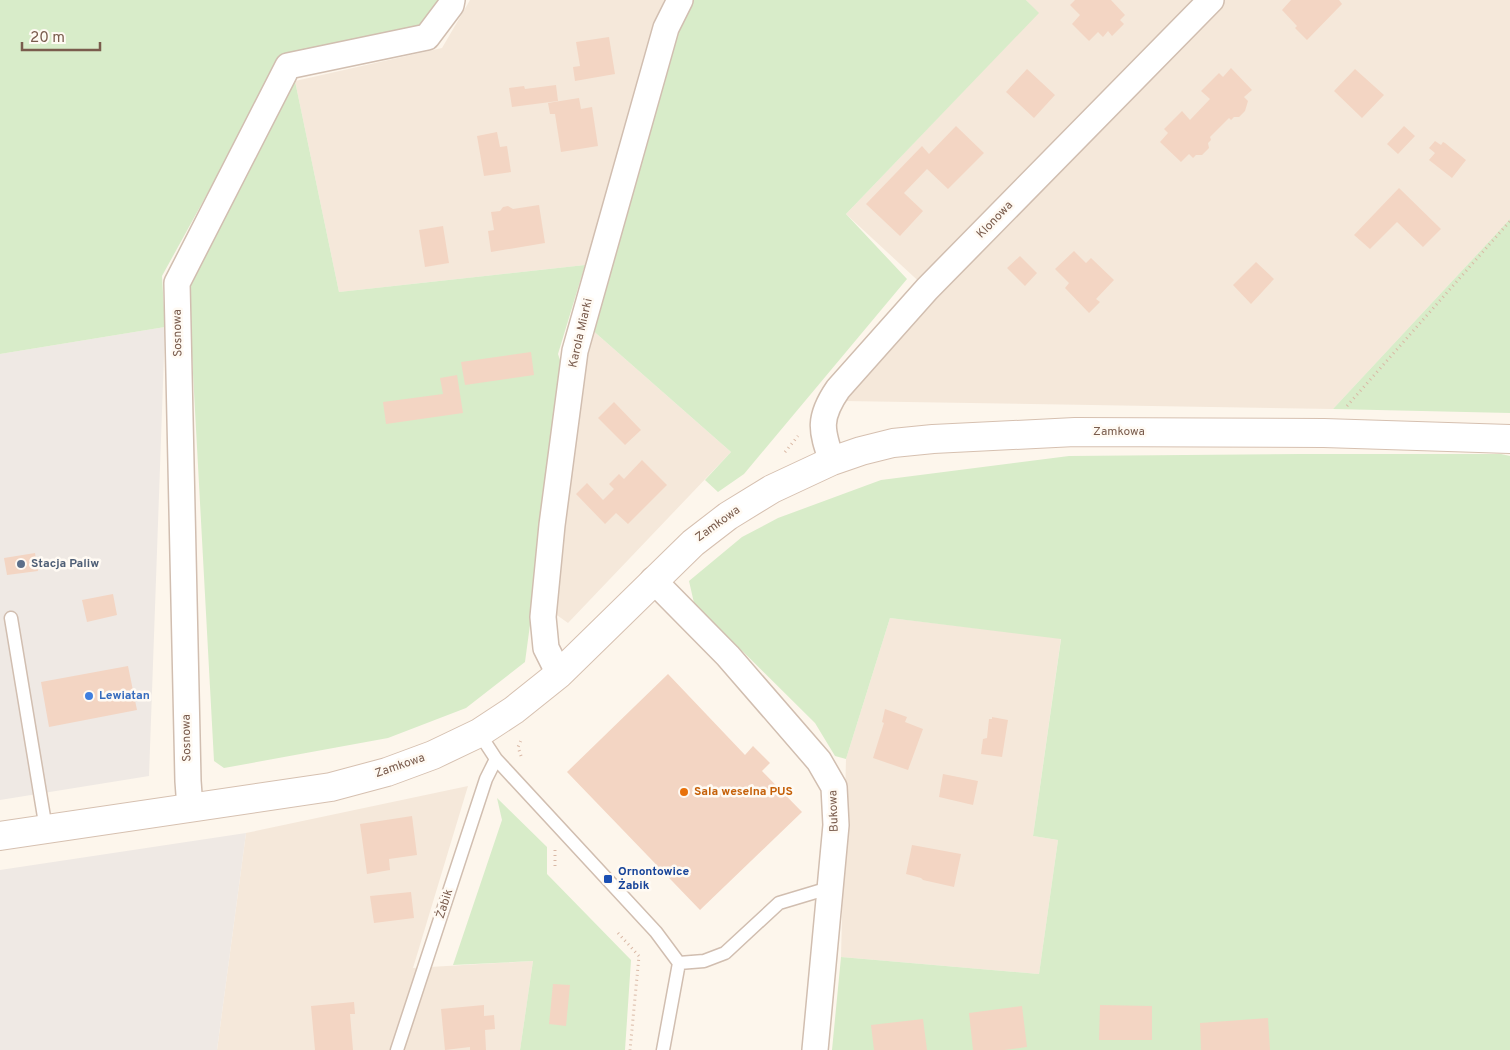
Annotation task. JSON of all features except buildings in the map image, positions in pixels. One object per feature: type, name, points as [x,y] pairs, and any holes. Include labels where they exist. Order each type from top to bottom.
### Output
[{"type":"street","name":"Karola Miarki","points":[[559,674],[546,648],[543,617],[574,351],[666,28],[680,0]]},
{"type":"street","name":"Klonowa","points":[[832,461],[824,438],[823,421],[828,404],[838,389],[928,289],[1211,0]]},
{"type":"street","name":"Sosnowa","points":[[190,808],[176,282],[288,66],[428,37],[452,2]]},
{"type":"street","name":"Zamkowa","points":[[0,836],[322,788],[387,772],[433,755],[479,734],[514,710],[559,674],[692,543],[728,516],[772,489],[832,461],[861,451],[893,443],[933,439],[1076,432],[1324,433],[1510,439]]},
{"type":"street","name":"Bukowa","points":[[653,580],[728,656],[819,760],[834,788],[836,825],[815,1050]]},
{"type":"lane","points":[[11,618],[46,829]]},
{"type":"lane","points":[[479,734],[496,759],[656,932],[679,963],[663,1050]]},
{"type":"lane","name":"Żabik","points":[[397,1050],[486,779],[496,759]]},
{"type":"lane","points":[[679,963],[704,961],[725,954],[779,903],[829,888]]},
{"type":"path","points":[[1324,433],[1510,221]]},
{"type":"path","points":[[780,457],[800,433]]},
{"type":"path","points":[[618,933],[639,956],[630,1050]]},
{"type":"shaded area","points":[[470,0],[664,0],[585,265],[339,292],[295,81],[442,48]]},
{"type":"shaded area","points":[[1026,0],[1510,0],[1510,219],[1333,409],[844,401],[927,289],[846,214],[1038,13]]},
{"type":"shaded area","points":[[165,327],[149,776],[0,800],[0,354]]},
{"type":"shaded area","points":[[590,328],[731,452],[568,623],[554,613],[569,452]]},
{"type":"shaded area","points":[[890,618],[1061,638],[1033,836],[1058,840],[1039,974],[841,957],[846,759]]},
{"type":"shaded area","points":[[468,786],[413,968],[533,961],[520,1050],[217,1050],[246,833]]},
{"type":"shaded area","points":[[246,833],[217,1050],[0,1050],[0,870]]},
{"type":"green space","points":[[0,0],[441,0],[421,26],[296,51],[283,56],[162,276],[165,327],[0,354]]},
{"type":"green space","points":[[685,0],[1026,0],[1039,13],[846,214],[907,279],[744,474],[718,492],[705,480],[731,452],[590,328]]},
{"type":"green space","points":[[295,81],[339,292],[585,265],[558,354],[564,372],[525,662],[466,708],[388,738],[224,768],[214,761],[188,281],[278,99]]},
{"type":"green space","points":[[1510,219],[1510,413],[1333,409]]},
{"type":"green space","points":[[1501,454],[1510,456],[1510,1050],[832,1050],[841,957],[1039,974],[1058,840],[1033,836],[1061,639],[890,618],[846,759],[835,756],[815,723],[694,603],[689,581],[742,537],[778,518],[881,480],[1069,456]]},
{"type":"green space","points":[[497,798],[547,847],[547,874],[631,960],[625,1050],[520,1050],[533,961],[453,965],[502,820]]},
{"type":"place","name":"Stacja Paliw","points":[[21,564]]},
{"type":"place","name":"Lewiatan","points":[[89,696]]},
{"type":"place","name":"Sala weselna PUS","points":[[684,792]]},
{"type":"place","name":"Ornontowice Żabik","points":[[608,879]]}]
